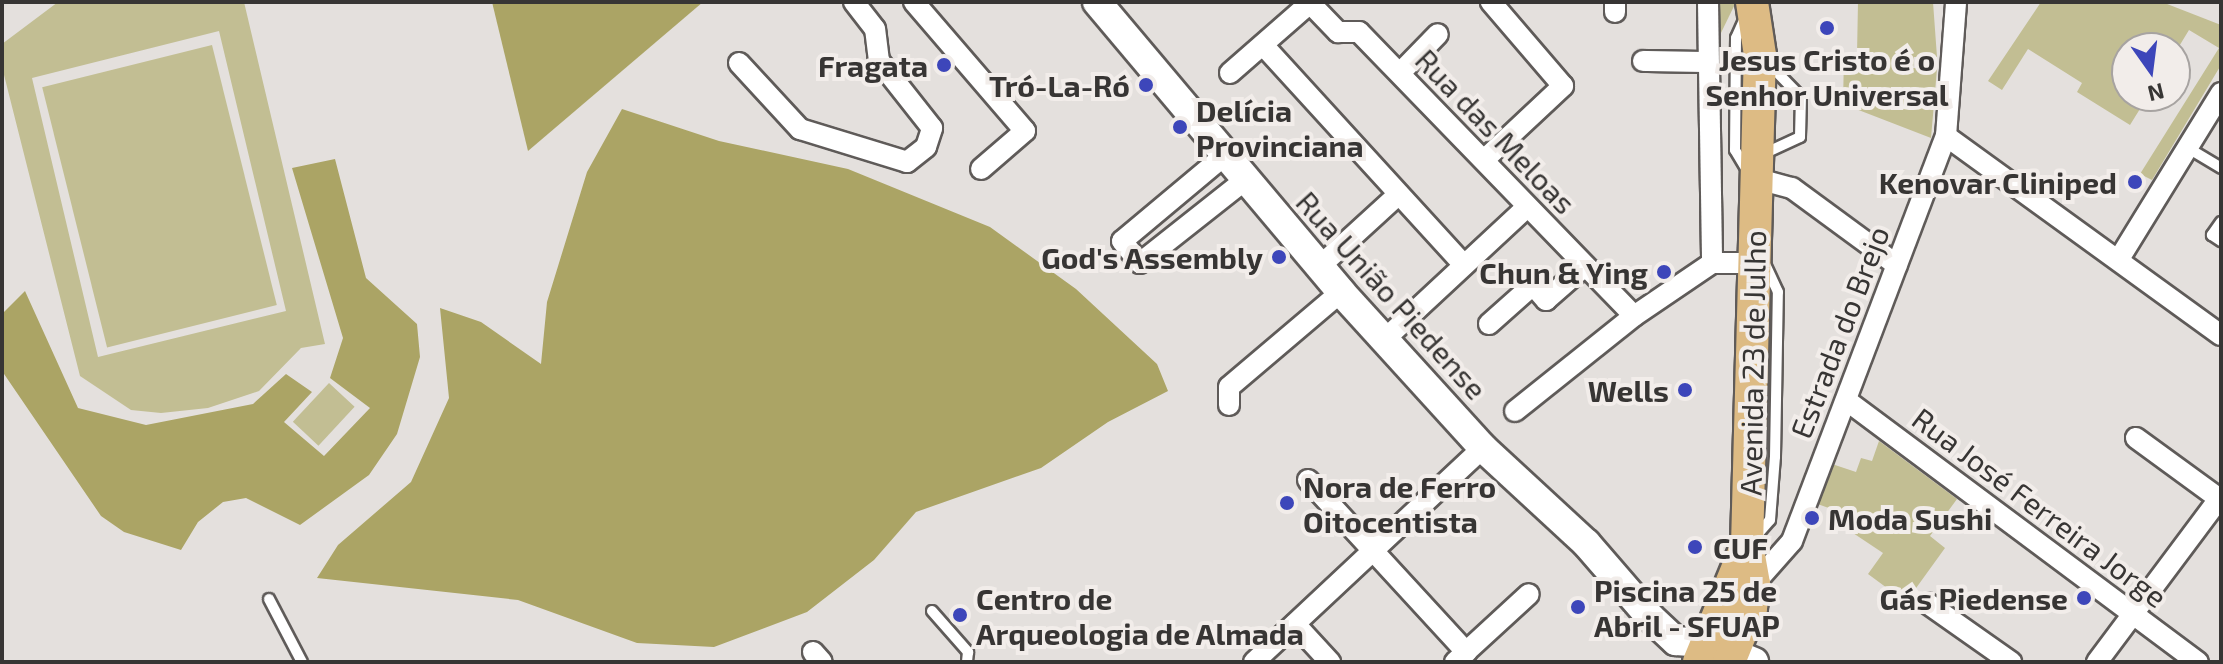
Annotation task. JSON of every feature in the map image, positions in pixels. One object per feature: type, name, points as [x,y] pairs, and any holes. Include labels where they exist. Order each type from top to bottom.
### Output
[{"type":"main road","name":"Avenida 23 de Julho","points":[[1725,656],[1747,546],[1764,405],[1754,252],[1760,55],[1752,2]]},
{"type":"main road","name":"Avenida 23 de Julho","points":[[1760,55],[1771,2]]},
{"type":"main road","name":"Avenida 23 de Julho","points":[[1725,656],[1751,608],[1754,584],[1747,546]]},
{"type":"street","points":[[739,63],[803,131],[898,163],[909,161],[926,147],[932,128],[879,61],[875,29],[854,2]]},
{"type":"street","points":[[914,2],[1025,131],[981,169]]},
{"type":"street","name":"Rua União Piedense","points":[[1097,2],[1319,267],[1483,448],[1586,543],[1651,618],[1676,641],[1725,656]]},
{"type":"street","points":[[1485,159],[1563,86],[1491,2]]},
{"type":"street","points":[[1708,2],[1712,263]]},
{"type":"street","name":"Estrada do Brejo","points":[[1754,584],[1792,541],[1946,136],[1956,2]]},
{"type":"street","points":[[1230,73],[1309,3]]},
{"type":"street","name":"Rua das Meloas","points":[[1309,3],[1338,32],[1359,32],[1634,316]]},
{"type":"street","points":[[1400,73],[1438,34]]},
{"type":"street","points":[[1263,45],[1464,265]]},
{"type":"street","points":[[1643,61],[1708,62]]},
{"type":"street","points":[[2119,259],[2221,93]]},
{"type":"street","points":[[1946,136],[2221,335]]},
{"type":"street","points":[[1225,155],[1122,241],[1140,263],[1245,180]]},
{"type":"street","points":[[1758,168],[1792,188],[1897,265]]},
{"type":"street","points":[[1319,267],[1399,194]]},
{"type":"street","points":[[1385,339],[1527,207]]},
{"type":"street","points":[[1515,411],[1634,316],[1712,263],[1754,252]]},
{"type":"street","points":[[1489,324],[1533,285],[1546,300],[1585,266]]},
{"type":"street","points":[[1229,405],[1229,387],[1341,292]]},
{"type":"street","name":"Rua José Ferreira Jorge","points":[[1846,400],[2198,662]]},
{"type":"street","points":[[2097,662],[2220,498],[2136,438]]},
{"type":"street","points":[[1254,662],[1483,448]]},
{"type":"street","points":[[1308,480],[1461,657],[1529,594]]},
{"type":"street","points":[[1927,603],[2011,662]]},
{"type":"street","points":[[1295,624],[1330,662]]},
{"type":"lane","name":"Avenida 23 de Julho","points":[[1752,2],[1736,38],[1735,150],[1741,166],[1758,168]]},
{"type":"lane","points":[[2188,148],[2221,168]]},
{"type":"lane","points":[[2221,222],[2212,235],[2221,241]]},
{"type":"lane","points":[[269,599],[302,662]]},
{"type":"lane","points":[[932,611],[968,652],[967,662]]},
{"type":"shaded area","points":[[58,2],[244,2],[325,344],[301,348],[259,391],[208,408],[161,413],[131,410],[80,376],[2,67],[2,44]],"holes":[[[219,31],[286,311],[98,357],[32,78]]]},
{"type":"shaded area","points":[[492,2],[703,2],[528,151]]},
{"type":"shaded area","points":[[1719,2],[1736,2],[1719,37]]},
{"type":"shaded area","points":[[1858,2],[1933,2],[1937,57],[1914,57],[1913,68],[1937,69],[1931,138],[1843,104],[1844,54],[1857,54]]},
{"type":"shaded area","points":[[2041,2],[2162,2],[2221,25],[2221,65],[2152,180],[2140,174],[2179,112],[2191,112],[2191,93],[2219,48],[2189,30],[2111,32],[2111,112],[2138,112],[2130,125],[2077,92],[2082,83],[2028,49],[2002,90],[1988,81]]},
{"type":"shaded area","points":[[212,45],[277,305],[107,347],[42,87]]},
{"type":"shaded area","points":[[622,109],[719,141],[848,169],[990,227],[1076,289],[1157,364],[1168,391],[1108,422],[1041,468],[916,512],[874,560],[807,612],[714,647],[637,643],[518,600],[317,578],[338,545],[411,482],[449,398],[440,308],[481,322],[541,364],[547,302],[587,172]]},
{"type":"shaded area","points":[[335,159],[366,278],[417,324],[420,357],[397,434],[369,475],[300,525],[246,498],[223,502],[198,522],[181,550],[124,532],[101,516],[2,371],[2,314],[25,291],[78,408],[146,425],[253,404],[286,374],[312,392],[284,422],[324,456],[370,408],[330,378],[343,338],[292,168]]},
{"type":"shaded area","points":[[329,383],[355,407],[318,446],[293,422]]},
{"type":"shaded area","points":[[1879,441],[1957,499],[1930,536],[1945,548],[1906,602],[1868,574],[1883,553],[1847,529],[1851,516],[1812,502],[1829,463],[1856,472],[1861,458],[1872,461]]},
{"type":"place","name":"Jesus Cristo é o Senhor Universal","points":[[1827,28]]},
{"type":"place","name":"Fragata","points":[[944,65]]},
{"type":"place","name":"Tró-La-Ró","points":[[1146,85]]},
{"type":"place","name":"Delícia Provinciana","points":[[1180,127]]},
{"type":"place","name":"Kenovar Cliniped","points":[[2135,182]]},
{"type":"place","name":"God's Assembly","points":[[1279,257]]},
{"type":"place","name":"Chun & Ying","points":[[1664,272]]},
{"type":"place","name":"Wells","points":[[1685,390]]},
{"type":"place","name":"Nora de Ferro Oitocentista","points":[[1287,503]]},
{"type":"place","name":"Moda Sushi","points":[[1812,518]]},
{"type":"place","name":"CUF","points":[[1695,547]]},
{"type":"place","name":"Gás Piedense","points":[[2084,598]]},
{"type":"place","name":"Piscina 25 de Abril - SFUAP","points":[[1578,607]]},
{"type":"place","name":"Centro de Arqueologia de Almada","points":[[960,615]]}]
